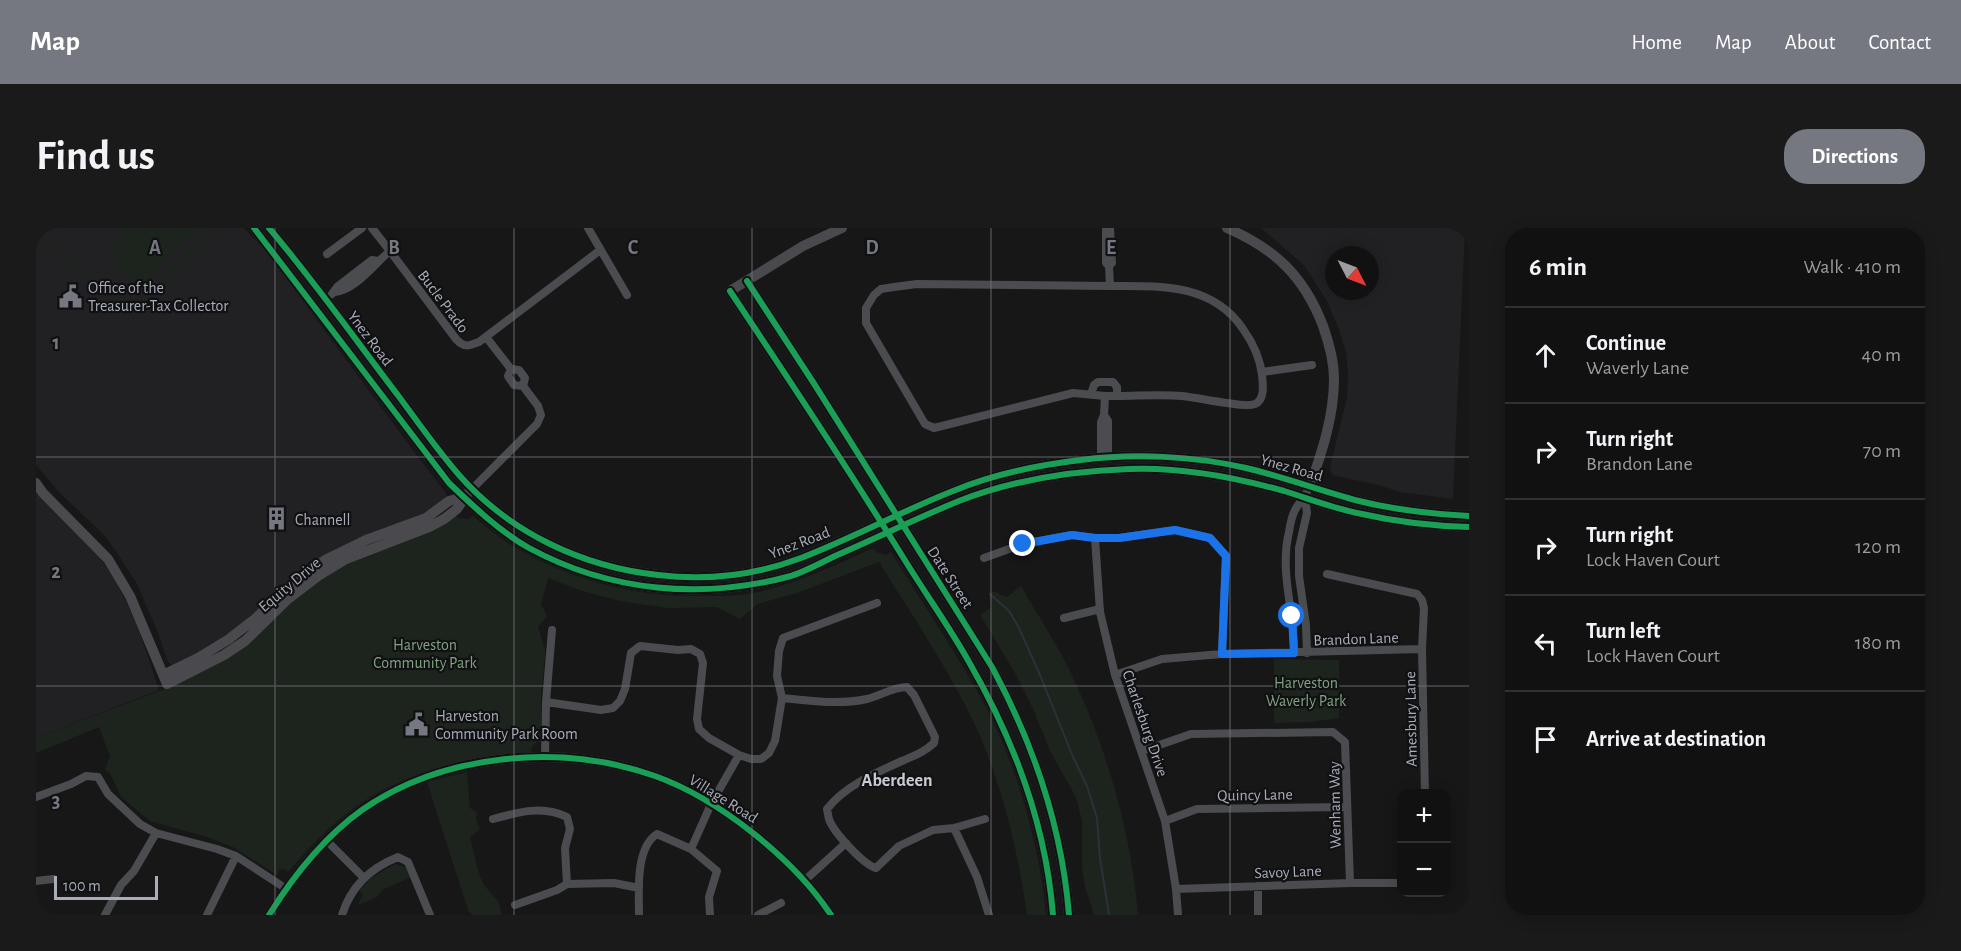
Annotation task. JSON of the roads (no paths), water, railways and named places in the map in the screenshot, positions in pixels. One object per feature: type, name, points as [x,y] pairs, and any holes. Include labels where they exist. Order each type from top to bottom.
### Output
[{"type":"main road","name":"Ynez Road","points":[[254,228],[449,483],[505,532],[527,547],[553,560],[602,578],[637,586],[669,589],[702,591],[730,589],[793,575],[968,498],[1024,482],[1115,470],[1163,470],[1208,474],[1247,482],[1378,518],[1424,525],[1469,522]]},
{"type":"main road","name":"Ynez Road","points":[[269,228],[443,455],[472,489],[512,522],[540,539],[582,559],[627,572],[672,577],[718,578],[759,571],[801,558],[956,489],[1012,472],[1076,460],[1105,458],[1159,458],[1244,467],[1389,507],[1437,514],[1469,522]]},
{"type":"main road","points":[[747,281],[803,246],[842,228]]},
{"type":"main road","points":[[1227,228],[1268,251],[1297,278],[1311,298],[1328,340],[1333,364],[1334,391],[1326,434],[1310,486]]},
{"type":"main road","points":[[291,276],[298,278],[316,300],[324,299]]},
{"type":"main road","name":"Date Street","points":[[1053,915],[1040,833],[1011,744],[969,661],[822,429],[730,291],[747,281],[992,667],[1018,717],[1038,768],[1053,820],[1063,859],[1069,915]]},
{"type":"main road","points":[[1047,478],[1056,471],[1100,466],[1105,458]]},
{"type":"main road","name":"Equity Drive","points":[[36,483],[108,559],[130,596],[165,679],[224,655],[245,641],[288,600],[332,567],[361,553],[429,527],[457,508],[472,489]]},
{"type":"main road","name":"Village Road","points":[[268,915],[298,871],[326,840],[362,810],[422,779],[476,764],[545,757],[576,759],[656,776],[711,804],[752,832],[789,865],[831,915]]},
{"type":"street","points":[[327,254],[362,228]]},
{"type":"street","name":"Bucle Prado","points":[[372,228],[461,345],[468,346],[486,337],[599,251]]},
{"type":"street","points":[[588,228],[599,251],[627,296]]},
{"type":"street","points":[[1108,228],[1112,263],[1109,266],[1110,286]]},
{"type":"street","points":[[324,299],[368,268],[372,260],[378,261],[390,252]]},
{"type":"street","points":[[917,284],[1110,286],[1152,286],[1203,294],[1221,305],[1236,318],[1259,358],[1263,392],[1260,400],[1254,404],[1243,405],[1180,396],[1105,396],[1073,393],[934,428],[929,427],[925,424],[866,323],[865,316],[869,301],[880,290],[917,284]]},
{"type":"street","name":"Bucle Prado","points":[[472,489],[537,424],[541,415],[538,406],[523,386],[514,384],[508,376],[511,369],[486,337]]},
{"type":"street","points":[[1262,372],[1312,365]]},
{"type":"street","points":[[1091,394],[1094,385],[1108,381],[1113,382],[1117,387],[1117,396]]},
{"type":"street","points":[[1105,396],[1104,415],[1108,421],[1105,458]]},
{"type":"street","points":[[1294,653],[1285,562],[1288,534],[1295,511],[1305,498],[1310,486]]},
{"type":"street","points":[[1305,498],[1307,513],[1299,548],[1299,576],[1306,625],[1307,653]]},
{"type":"street","points":[[984,558],[1023,544],[1072,535],[1119,538],[1175,530],[1210,538],[1226,556],[1222,654]]},
{"type":"street","name":"Charlesburg Drive","points":[[1095,538],[1100,609],[1115,675],[1165,821],[1178,915]]},
{"type":"street","name":"Amesbury Lane","points":[[1327,574],[1417,594],[1422,600],[1424,608],[1422,649],[1425,789]]},
{"type":"street","points":[[546,702],[602,710],[614,708],[625,689],[631,653],[640,646],[691,649],[700,654],[703,663],[697,719],[699,729],[709,738],[739,755],[761,759],[769,753],[775,741],[782,698],[777,676],[779,651],[783,639],[877,603]]},
{"type":"street","points":[[1064,618],[1100,609]]},
{"type":"street","points":[[545,757],[546,702],[552,630]]},
{"type":"street","name":"Brandon Lane","points":[[1115,675],[1162,659],[1222,654],[1422,649]]},
{"type":"street","points":[[782,698],[844,702],[885,694],[899,687],[907,687],[914,695],[934,737],[934,743],[922,753],[878,772],[849,789],[835,799],[827,810],[829,821],[846,843],[869,866],[876,868],[899,846],[933,830],[954,828],[985,819]]},
{"type":"street","name":"Wenham Way","points":[[1142,751],[1191,734],[1333,732],[1346,742],[1350,883]]},
{"type":"street","points":[[691,849],[711,804],[739,755]]},
{"type":"street","points":[[36,797],[86,776],[98,777],[108,794],[140,824],[156,833],[236,856],[285,888]]},
{"type":"street","name":"Quincy Lane","points":[[1165,821],[1197,809],[1347,807]]},
{"type":"street","points":[[492,819],[535,810],[555,811],[567,817],[570,829],[565,848],[567,884]]},
{"type":"street","points":[[954,828],[977,877],[989,915]]},
{"type":"street","points":[[105,915],[121,885],[134,871],[156,833]]},
{"type":"street","points":[[639,915],[639,888],[645,848],[650,838],[657,834],[691,849],[717,871],[709,897],[710,915]]},
{"type":"street","points":[[326,840],[363,877]]},
{"type":"street","points":[[804,881],[846,843]]},
{"type":"street","points":[[207,915],[236,856]]},
{"type":"street","points":[[342,915],[346,900],[363,877],[385,862],[398,857],[408,862],[430,915]]},
{"type":"street","points":[[36,881],[53,879]]},
{"type":"street","points":[[515,905],[557,890],[567,884],[614,883],[639,888]]},
{"type":"street","name":"Savoy Lane","points":[[1176,889],[1350,883],[1397,884]]},
{"type":"street","points":[[1258,886],[1258,915]]},
{"type":"street","points":[[758,915],[781,903]]},
{"type":"waterway","points":[[990,594],[1009,611],[1018,626],[1087,786],[1097,818],[1100,858],[1109,915]]},
{"type":"place","name":"Office of the Treasurer-Tax Collector","points":[[70,296]]},
{"type":"place","name":"Channell","points":[[277,519]]},
{"type":"place","name":"Harveston Community Park Room","points":[[417,724]]},
{"type":"district","name":"Aberdeen","points":[[897,780]]},
{"type":"park label","name":"Harveston Community Park","points":[[425,653]]},
{"type":"park label","name":"Harveston Waverly Park","points":[[1306,691]]}]
